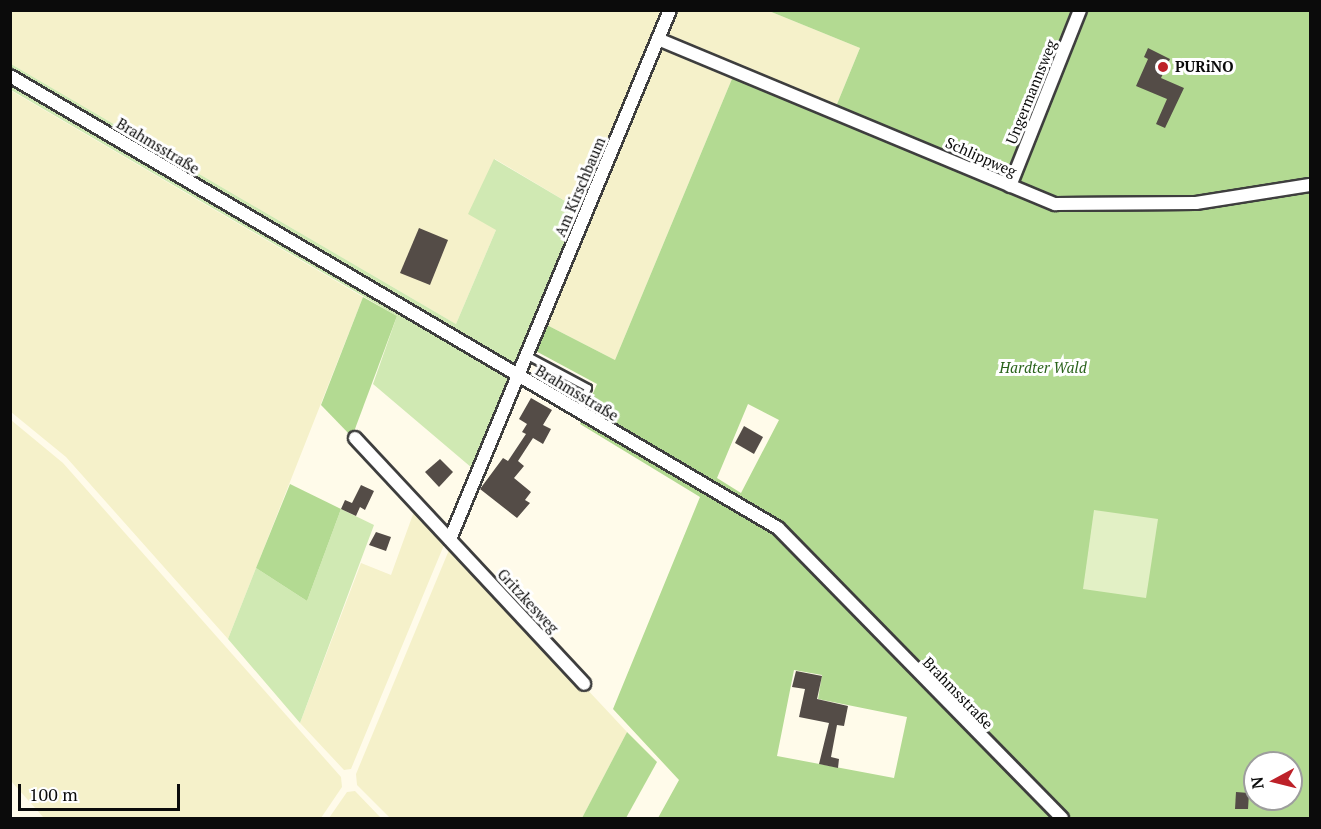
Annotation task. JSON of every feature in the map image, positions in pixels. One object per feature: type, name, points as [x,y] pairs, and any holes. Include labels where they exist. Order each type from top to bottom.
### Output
[{"type":"street","name":"Am Kirschbaum","points":[[517,375],[670,10]]},
{"type":"street","name":"Ungermannsweg","points":[[1010,186],[1080,10]]},
{"type":"street","name":"Schlippweg","points":[[658,39],[1055,204],[1100,207],[1196,203],[1311,185]]},
{"type":"street","name":"Brahmsstraße","points":[[10,76],[783,532],[1062,819]]},
{"type":"street","points":[[450,539],[517,375]]},
{"type":"street","name":"Gritzkesweg","points":[[355,438],[584,684]]},
{"type":"lane","points":[[525,355],[588,388],[579,411]]},
{"type":"shaded area","points":[[11,11],[666,11],[582,211],[495,159],[496,230],[456,324],[11,64]]},
{"type":"shaded area","points":[[673,11],[769,11],[860,48],[835,109],[670,38],[667,27]]},
{"type":"shaded area","points":[[664,46],[734,74],[615,360],[543,323],[658,48]]},
{"type":"shaded area","points":[[10,90],[363,297],[228,639],[66,457],[11,412]]},
{"type":"shaded area","points":[[11,420],[63,463],[341,777],[342,787],[321,818],[44,818],[11,781]]},
{"type":"shaded area","points":[[416,506],[442,534],[444,545],[351,769],[344,770],[300,723],[361,563],[391,575]]},
{"type":"shaded area","points":[[456,549],[627,732],[582,818],[390,818],[357,785],[356,774],[449,550]]},
{"type":"shaded area","points":[[355,791],[381,818],[329,818],[347,792]]},
{"type":"green space","name":"Hardter Wald","points":[[769,11],[1310,11],[1310,818],[658,818],[679,780],[613,709],[700,497],[580,424],[597,384],[532,349],[543,323],[615,360],[734,74],[835,109],[860,48]],"holes":[[[748,404],[779,420],[741,493],[717,478]],[[794,670],[822,675],[818,699],[907,717],[894,778],[777,756]]]},
{"type":"green space","points":[[11,64],[456,324],[496,230],[468,214],[494,159],[582,211],[522,353],[511,364],[11,72]]},
{"type":"green space","points":[[11,83],[510,376],[472,468],[373,384],[397,316],[11,90]]},
{"type":"green space","points":[[363,297],[397,316],[352,437],[321,405]]},
{"type":"green space","points":[[290,484],[341,509],[307,601],[256,568]]},
{"type":"green space","points":[[341,509],[374,525],[300,723],[228,639],[256,568],[307,601]]},
{"type":"green space","points":[[1094,510],[1158,519],[1146,598],[1083,589]]},
{"type":"green space","points":[[627,732],[657,762],[626,818],[582,818]]},
{"type":"building","points":[[1148,48],[1170,59],[1161,78],[1184,88],[1165,128],[1156,124],[1167,99],[1136,86],[1148,59],[1144,57]]},
{"type":"building","points":[[419,228],[448,240],[430,285],[400,273]]},
{"type":"building","points":[[531,398],[552,410],[543,425],[551,429],[543,444],[533,438],[518,461],[524,466],[514,478],[531,492],[525,500],[530,503],[517,518],[480,489],[503,458],[508,461],[526,434],[522,432],[527,424],[519,419]]},
{"type":"building","points":[[744,426],[763,437],[754,454],[735,443]]},
{"type":"building","points":[[440,459],[453,472],[439,487],[425,472]]},
{"type":"building","points":[[361,485],[374,491],[365,510],[360,507],[356,516],[341,509],[345,500],[352,503]]},
{"type":"building","points":[[376,532],[391,537],[386,551],[369,545]]},
{"type":"building","points":[[796,671],[822,676],[817,699],[848,706],[844,726],[837,725],[831,757],[839,759],[838,768],[819,764],[829,723],[799,717],[805,689],[792,687]]},
{"type":"building","points":[[1236,792],[1243,793],[1243,809],[1235,809]]},
{"type":"place","name":"PURiNO","points":[[1163,67]]}]
